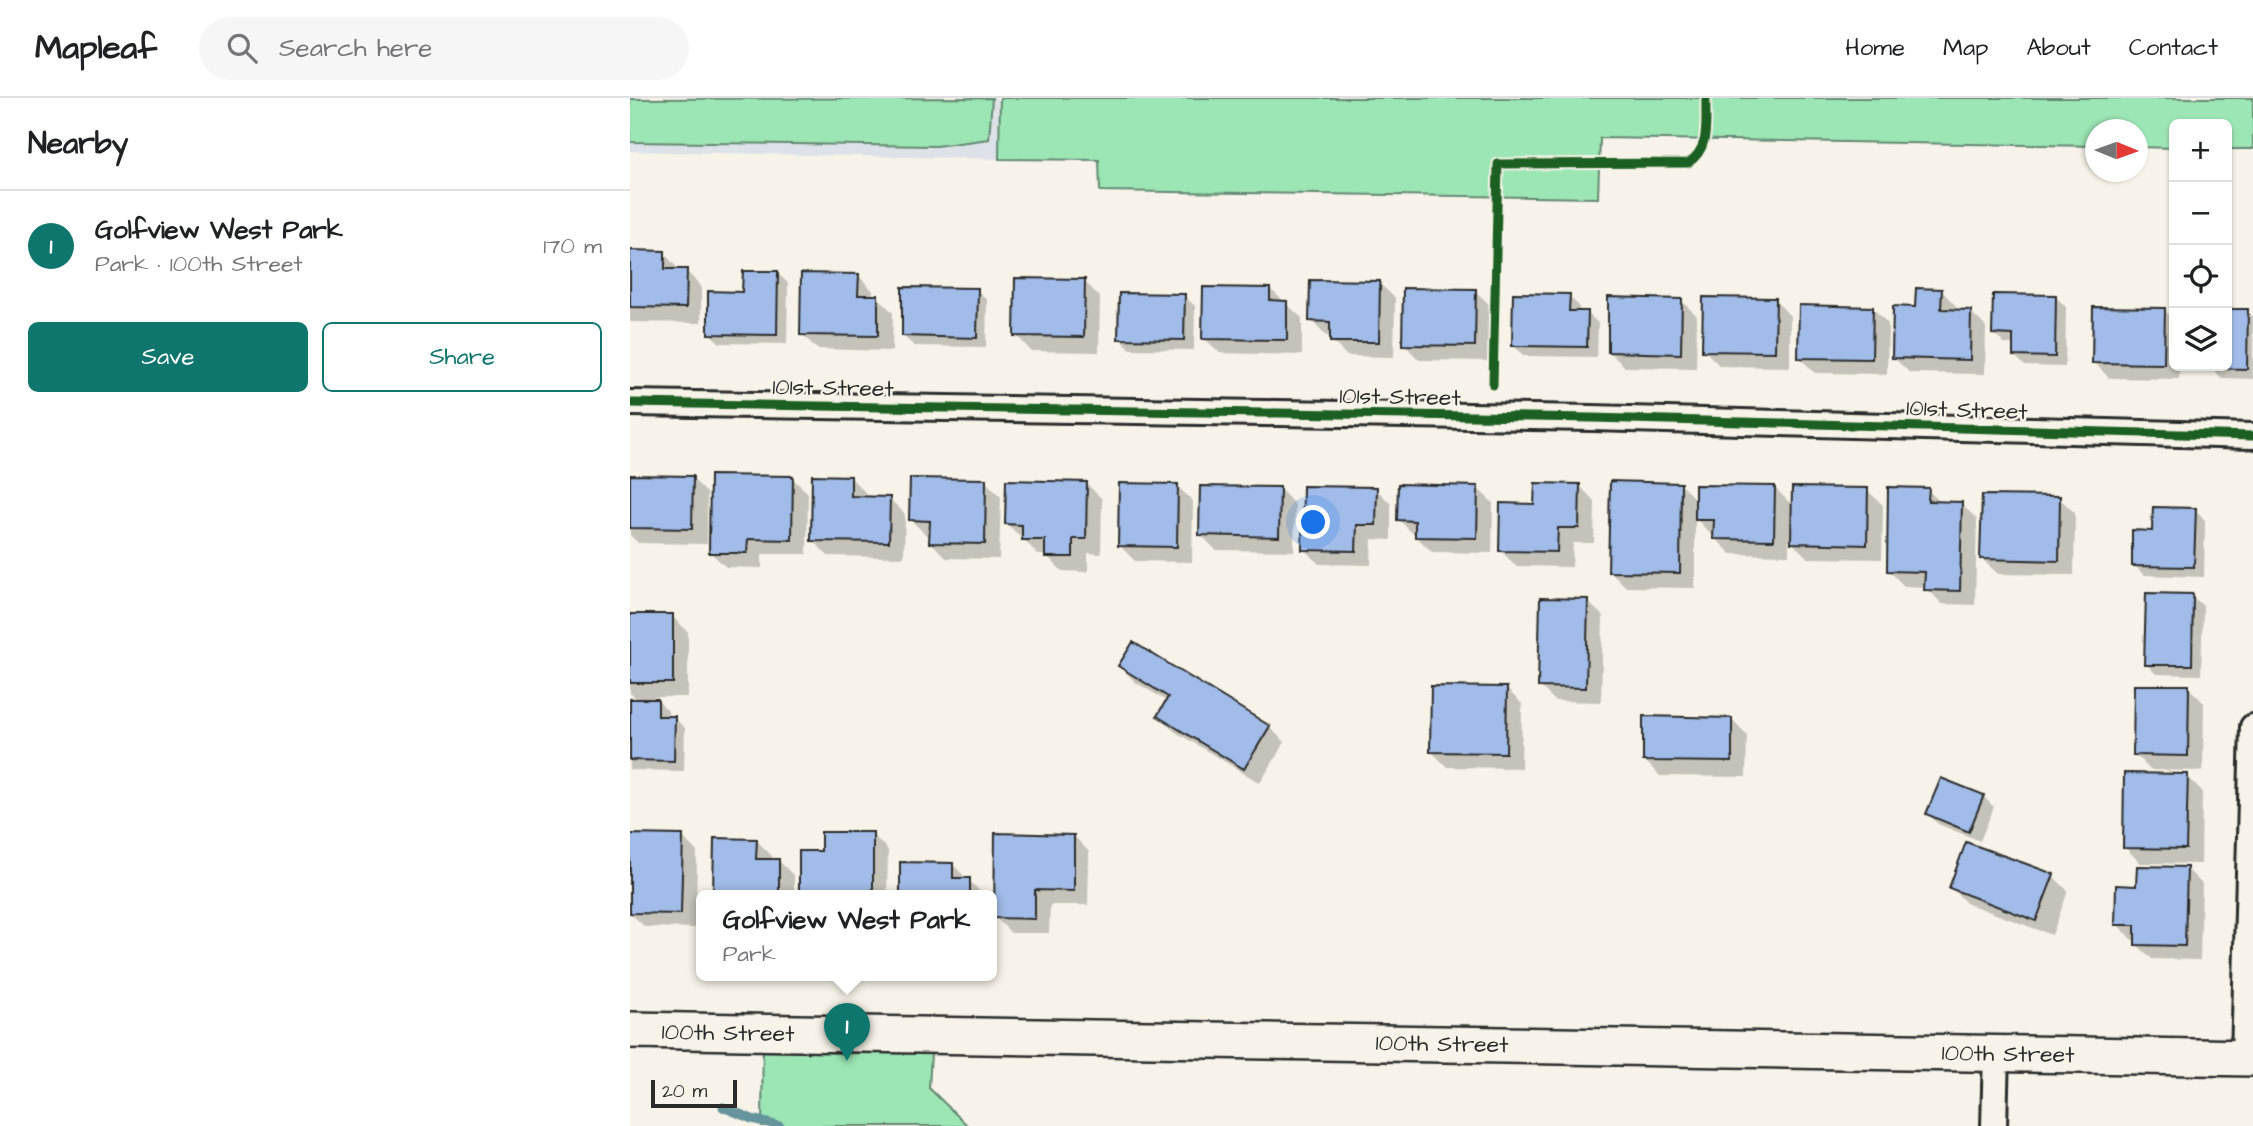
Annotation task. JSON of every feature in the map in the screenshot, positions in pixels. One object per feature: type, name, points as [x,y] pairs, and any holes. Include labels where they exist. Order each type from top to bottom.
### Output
[{"type":"street","name":"101st Street","points":[[630,403],[1591,418],[2253,436]]},
{"type":"street","points":[[2248,1058],[2253,727]]},
{"type":"street","name":"100th Street","points":[[630,1030],[2248,1058]]},
{"type":"street","points":[[1994,1126],[1996,1053]]},
{"type":"shaded area","points":[[630,98],[1000,98],[999,159],[630,151]]},
{"type":"green space","points":[[992,98],[989,139],[936,146],[630,142],[630,99]]},
{"type":"green space","points":[[1000,98],[2253,98],[2253,149],[2232,149],[2232,119],[2169,119],[2169,148],[2148,147],[2148,119],[2085,119],[2085,146],[1600,138],[1598,198],[1100,191],[1099,160],[999,159]]},
{"type":"green space","points":[[763,1033],[932,1035],[929,1088],[968,1126],[762,1126]]},
{"type":"building","points":[[630,250],[665,251],[665,269],[687,269],[686,308],[630,307]]},
{"type":"building","points":[[743,271],[778,271],[777,335],[708,334],[708,291],[742,292]]},
{"type":"building","points":[[801,273],[859,274],[858,295],[878,295],[878,336],[800,335]]},
{"type":"building","points":[[1015,278],[1085,279],[1084,337],[1014,336]]},
{"type":"building","points":[[1310,280],[1380,281],[1379,342],[1330,342],[1330,322],[1309,321]]},
{"type":"building","points":[[902,287],[978,288],[977,338],[902,336]]},
{"type":"building","points":[[1203,287],[1270,288],[1270,300],[1287,301],[1287,340],[1202,339]]},
{"type":"building","points":[[1403,288],[1476,289],[1475,346],[1402,345]]},
{"type":"building","points":[[1916,288],[1942,289],[1941,309],[1971,310],[1970,360],[1892,358],[1893,306],[1915,307]]},
{"type":"building","points":[[1119,293],[1185,294],[1184,340],[1118,339]]},
{"type":"building","points":[[1513,293],[1570,294],[1569,311],[1588,311],[1587,347],[1512,346]]},
{"type":"building","points":[[1993,294],[2056,295],[2055,357],[2013,356],[2013,335],[1992,334]]},
{"type":"building","points":[[1608,297],[1682,299],[1681,354],[1608,352]]},
{"type":"building","points":[[1703,297],[1776,298],[1775,352],[1702,351]]},
{"type":"building","points":[[1799,305],[1873,307],[1872,359],[1798,358]]},
{"type":"building","points":[[2093,307],[2165,308],[2164,364],[2092,363]]},
{"type":"building","points":[[2232,309],[2248,309],[2247,369],[2232,369]]},
{"type":"building","points":[[630,475],[693,476],[692,529],[630,528]]},
{"type":"building","points":[[710,475],[793,476],[792,540],[748,539],[747,553],[709,553]]},
{"type":"building","points":[[812,475],[851,476],[851,496],[890,497],[889,542],[811,541]]},
{"type":"building","points":[[910,478],[986,479],[985,544],[929,543],[930,521],[909,520]]},
{"type":"building","points":[[1006,480],[1087,482],[1086,539],[1073,539],[1073,557],[1045,557],[1045,540],[1022,540],[1022,525],[1005,524]]},
{"type":"building","points":[[1610,481],[1681,483],[1680,573],[1608,572]]},
{"type":"building","points":[[1119,483],[1178,484],[1177,547],[1118,546]]},
{"type":"building","points":[[1535,483],[1580,484],[1579,528],[1558,528],[1557,552],[1499,551],[1500,503],[1534,504]]},
{"type":"building","points":[[1398,484],[1478,486],[1477,538],[1415,537],[1415,521],[1397,520]]},
{"type":"building","points":[[1695,485],[1775,486],[1774,540],[1713,539],[1714,520],[1695,520]]},
{"type":"building","points":[[1200,486],[1280,487],[1279,537],[1199,535]]},
{"type":"building","points":[[1303,486],[1377,487],[1376,525],[1357,525],[1356,551],[1302,550]]},
{"type":"building","points":[[1792,487],[1868,488],[1867,545],[1791,543]]},
{"type":"building","points":[[1888,487],[1929,488],[1928,501],[1962,502],[1960,591],[1924,590],[1925,572],[1887,571]]},
{"type":"building","points":[[1982,495],[2060,496],[2059,561],[1980,559]]},
{"type":"building","points":[[2153,507],[2196,508],[2194,567],[2132,566],[2132,530],[2152,531]]},
{"type":"building","points":[[2146,593],[2193,594],[2192,665],[2144,665]]},
{"type":"building","points":[[1540,598],[1588,599],[1586,688],[1538,687]]},
{"type":"building","points":[[630,614],[673,614],[673,683],[630,683]]},
{"type":"building","points":[[1133,642],[1270,726],[1244,769],[1157,716],[1168,697],[1118,666]]},
{"type":"building","points":[[2134,685],[2189,685],[2188,756],[2133,755]]},
{"type":"building","points":[[1431,686],[1507,687],[1506,753],[1430,752]]},
{"type":"building","points":[[630,699],[658,699],[658,716],[675,716],[674,761],[630,760]]},
{"type":"building","points":[[1643,716],[1732,718],[1732,762],[1643,761]]},
{"type":"building","points":[[2124,773],[2188,774],[2186,849],[2123,848]]},
{"type":"building","points":[[1941,778],[1984,795],[1969,832],[1926,814]]},
{"type":"building","points":[[821,832],[873,832],[873,890],[799,890],[799,851],[821,851]]},
{"type":"building","points":[[995,833],[1074,835],[1074,891],[1035,890],[1035,919],[997,918],[997,890],[994,890]]},
{"type":"building","points":[[630,834],[683,835],[681,914],[630,913]]},
{"type":"building","points":[[714,838],[757,839],[756,859],[779,859],[779,890],[713,890]]},
{"type":"building","points":[[1966,842],[2054,874],[2036,921],[1949,888]]},
{"type":"building","points":[[900,862],[953,863],[953,878],[970,878],[970,890],[900,890]]},
{"type":"building","points":[[2137,866],[2187,867],[2185,946],[2135,945],[2135,925],[2115,925],[2116,885],[2136,886]]},
{"type":"waterway","points":[[723,1107],[752,1119],[780,1126]]},
{"type":"cycle path","points":[[1493,385],[1498,164],[1688,163],[1704,142],[1706,98]]},
{"type":"cycle path","points":[[630,403],[1592,418],[2253,436]]},
{"type":"place","name":"Golfview West Park","points":[[847,1061]]}]
